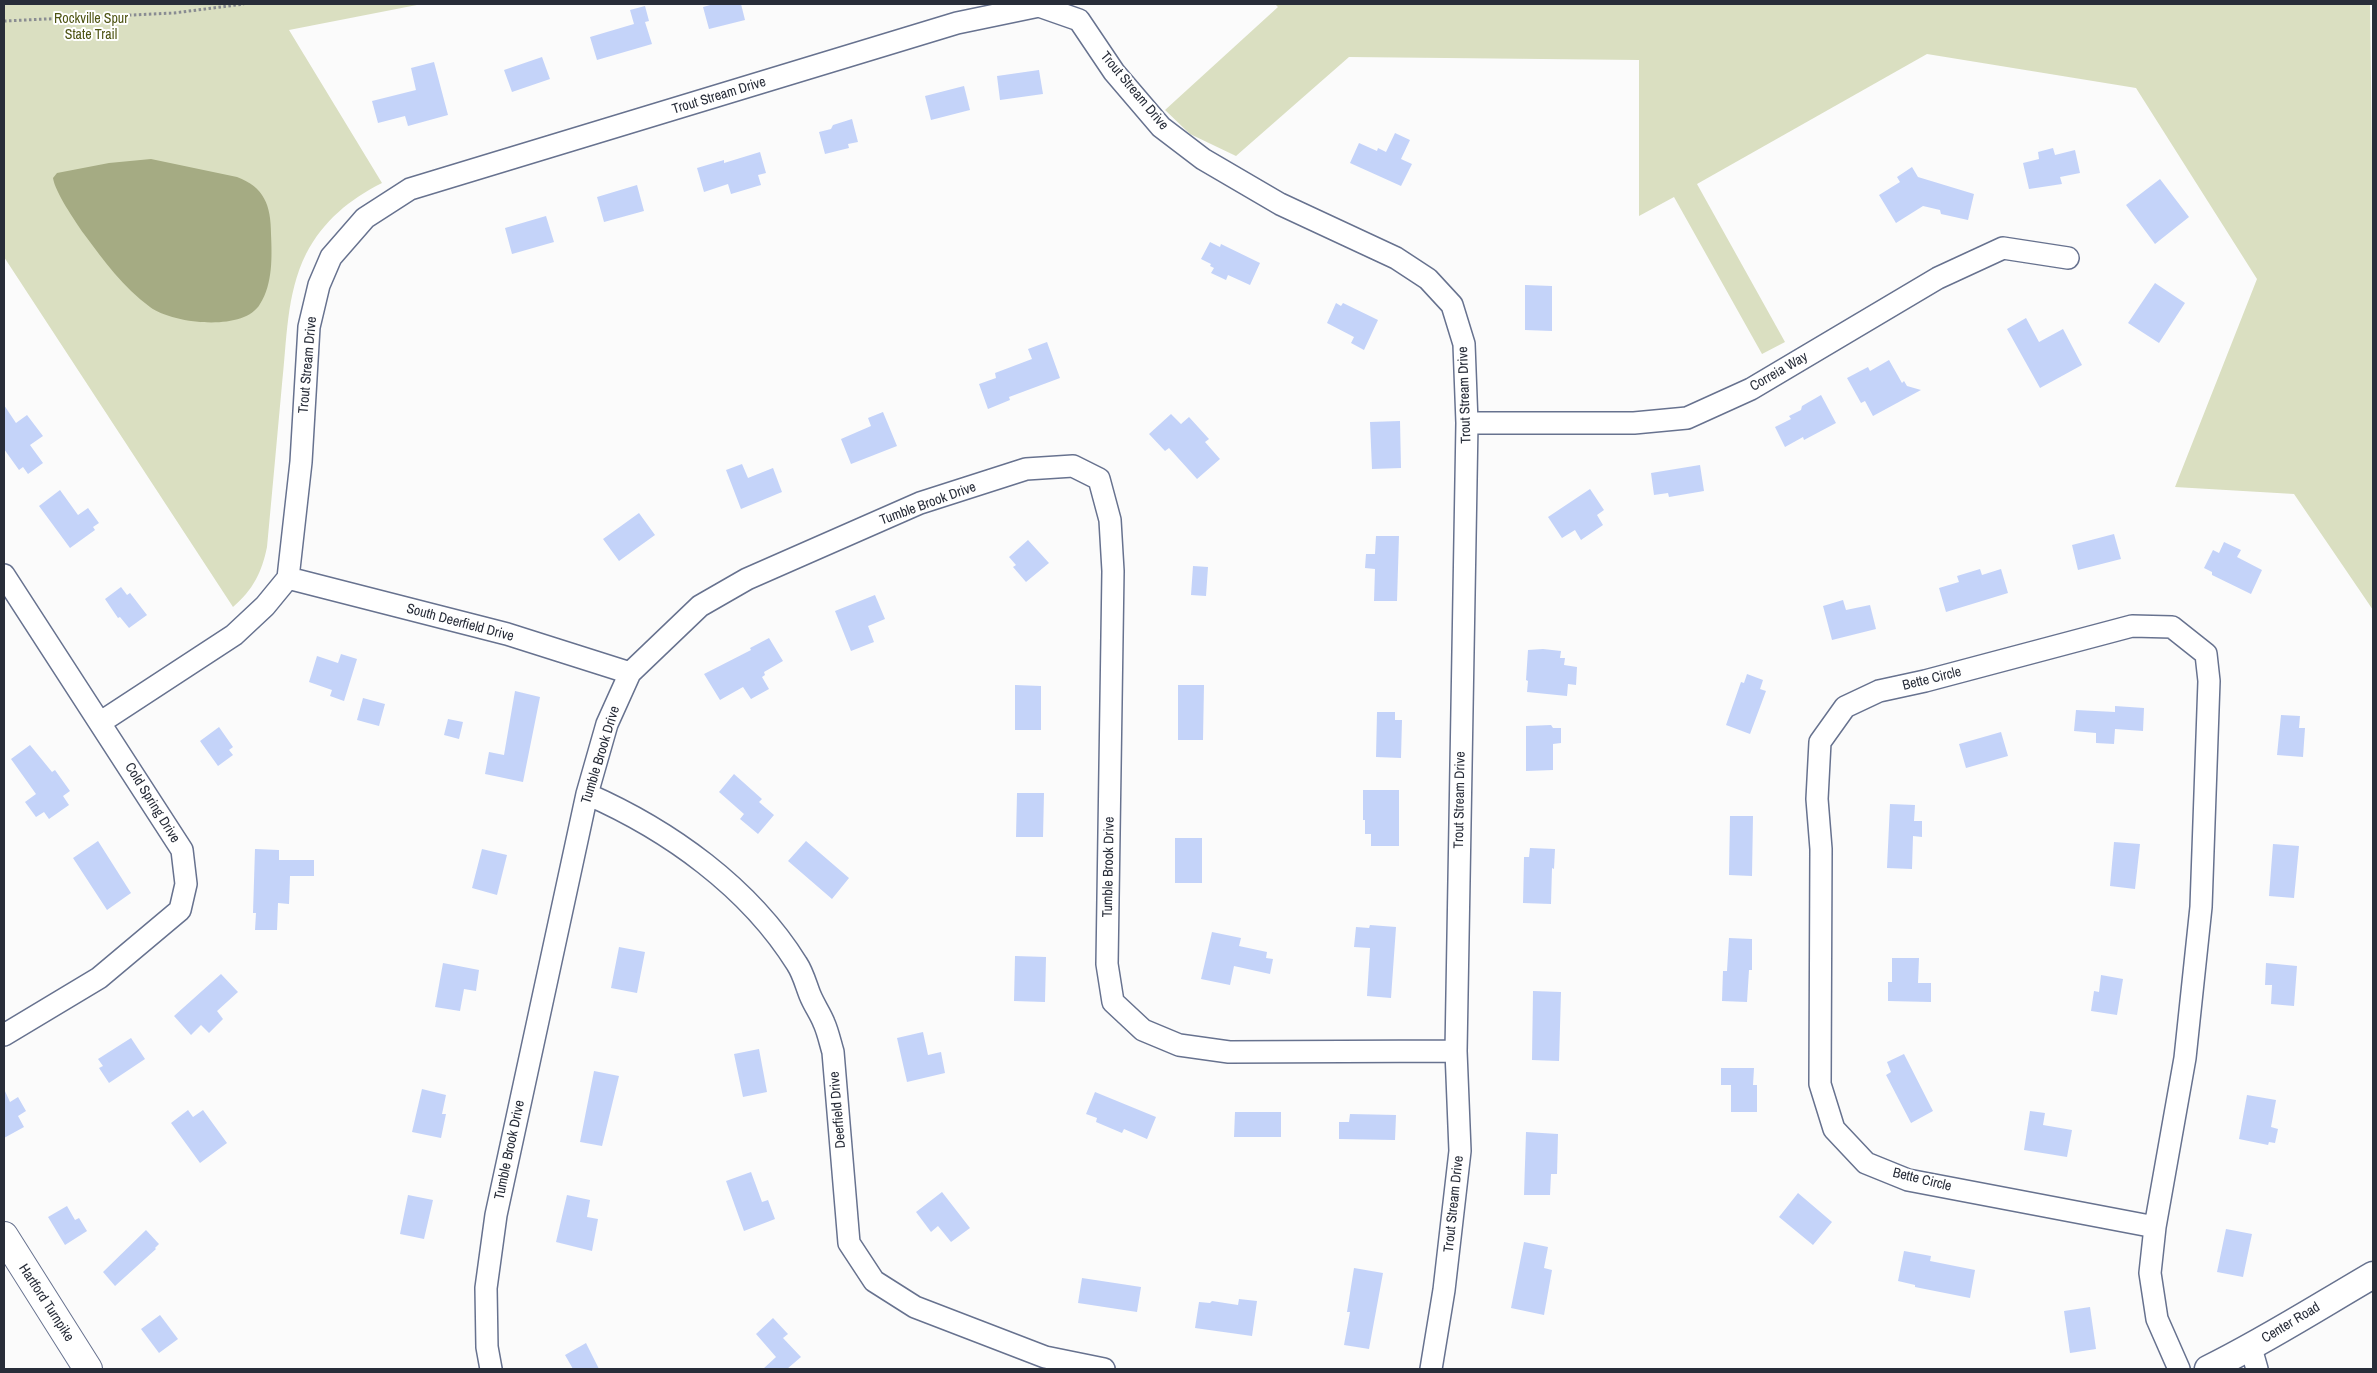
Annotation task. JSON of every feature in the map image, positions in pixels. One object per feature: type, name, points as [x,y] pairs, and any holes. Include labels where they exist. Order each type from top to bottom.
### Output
[{"type":"main road","name":"Hartford Turnpike","points":[[4,1236],[88,1369]]},
{"type":"street","name":"Trout Stream Drive","points":[[288,578],[301,462],[309,327],[319,285],[331,257],[365,218],[410,190],[957,23],[1039,6],[1079,20],[1114,72],[1160,127],[1203,159],[1280,204],[1396,258],[1428,279],[1452,306],[1464,344],[1467,423],[1456,1051],[1460,1151],[1444,1290],[1431,1369]]},
{"type":"street","name":"Correia Way","points":[[1467,423],[1634,423],[1688,418],[1751,389],[1938,278],[2003,248],[2068,258]]},
{"type":"street","name":"Tumble Brook Drive","points":[[491,1369],[487,1347],[486,1288],[496,1215],[588,794],[607,724],[630,673],[700,606],[747,579],[920,503],[1026,469],[1073,466],[1099,479],[1110,520],[1113,571],[1107,964],[1113,1002],[1143,1030],[1179,1045],[1229,1052],[1456,1051]]},
{"type":"street","name":"Cold Spring Drive","points":[[4,574],[182,850],[186,884],[180,910],[99,978],[4,1035]]},
{"type":"street","name":"South Deerfield Drive","points":[[288,578],[507,634],[630,673]]},
{"type":"street","points":[[101,722],[234,636],[265,606],[288,578]]},
{"type":"street","name":"Bette Circle","points":[[2155,1227],[1908,1180],[1866,1163],[1834,1129],[1820,1084],[1820,849],[1817,799],[1820,742],[1846,707],[1878,691],[1925,682],[2132,626],[2172,627],[2206,654],[2209,682],[2201,907],[2184,1058],[2155,1227],[2150,1273],[2157,1319],[2179,1369]]},
{"type":"street","name":"Deerfield Drive","points":[[588,794],[663,833],[697,858],[747,902],[777,934],[799,966],[824,1023],[833,1052],[849,1243],[874,1281],[915,1307],[1044,1363],[1104,1369]]},
{"type":"street","name":"Center Road","points":[[2208,1369],[2254,1359],[2280,1328],[2373,1275]]},
{"type":"path","points":[[4,20],[174,13],[244,4]]},
{"type":"green space","name":"Rockville Spur State Trail","points":[[4,4],[422,4],[289,30],[382,183],[359,196],[329,221],[313,242],[299,269],[288,318],[267,547],[256,580],[233,607],[4,257]]},
{"type":"green space","points":[[1275,4],[2370,4],[2373,230],[2373,610],[2294,494],[2175,487],[2257,279],[2136,88],[1927,54],[1697,184],[1785,342],[1762,354],[1674,197],[1639,216],[1639,60],[1349,57],[1236,156],[1190,134],[1165,110],[1278,7]]},
{"type":"shaded area","points":[[151,159],[237,177],[254,186],[264,198],[271,224],[271,270],[264,296],[252,313],[239,319],[224,322],[191,321],[175,318],[150,307],[123,282],[91,244],[57,191],[53,178],[57,173],[109,163]]},
{"type":"building","points":[[714,4],[741,4],[745,20],[709,29],[703,7]]},
{"type":"building","points":[[645,6],[649,21],[645,22],[652,44],[597,60],[590,37],[634,24],[630,10]]},
{"type":"building","points":[[542,57],[550,79],[512,92],[504,70]]},
{"type":"building","points":[[434,62],[448,115],[408,126],[405,116],[378,123],[372,101],[416,90],[411,68]]},
{"type":"building","points":[[1039,70],[1043,94],[1000,100],[997,76]]},
{"type":"building","points":[[964,86],[970,110],[931,120],[925,96]]},
{"type":"building","points":[[852,119],[858,142],[848,144],[849,148],[825,154],[819,132],[831,129],[833,125]]},
{"type":"building","points":[[1395,133],[1410,140],[1401,159],[1412,164],[1401,186],[1350,163],[1359,143],[1377,151],[1378,148],[1386,152]]},
{"type":"building","points":[[2053,148],[2055,155],[2075,150],[2080,173],[2060,177],[2062,184],[2029,189],[2023,163],[2039,159],[2038,152]]},
{"type":"building","points":[[760,152],[766,173],[758,175],[761,185],[731,194],[728,184],[704,192],[697,168],[724,160],[724,163]]},
{"type":"building","points":[[1912,167],[1918,177],[1974,194],[1968,220],[1941,214],[1940,210],[1923,206],[1896,223],[1879,195],[1900,182],[1897,177]]},
{"type":"building","points":[[2160,179],[2189,217],[2155,244],[2126,205]]},
{"type":"building","points":[[637,185],[644,211],[604,222],[597,197]]},
{"type":"building","points":[[546,216],[554,242],[512,254],[505,228]]},
{"type":"building","points":[[1210,242],[1220,247],[1221,244],[1260,263],[1250,285],[1228,275],[1226,280],[1211,273],[1214,268],[1210,266],[1211,264],[1201,259]]},
{"type":"building","points":[[2155,283],[2185,303],[2159,343],[2128,323]]},
{"type":"building","points":[[1525,285],[1552,286],[1552,331],[1525,330]]},
{"type":"building","points":[[1336,303],[1341,306],[1343,303],[1378,320],[1364,350],[1351,343],[1354,337],[1327,323]]},
{"type":"building","points":[[2026,318],[2039,342],[2063,329],[2082,365],[2040,388],[2007,329]]},
{"type":"building","points":[[1047,342],[1060,378],[1009,397],[1010,400],[988,409],[979,384],[996,378],[995,373],[1032,359],[1028,349]]},
{"type":"building","points":[[1889,360],[1902,383],[1904,381],[1907,386],[1921,390],[1873,416],[1865,401],[1861,403],[1847,378],[1868,367],[1870,371]]},
{"type":"building","points":[[1821,395],[1836,423],[1804,440],[1803,437],[1785,447],[1775,427],[1791,419],[1789,416],[1801,410],[1802,406]]},
{"type":"building","points":[[4,405],[16,423],[27,415],[43,436],[30,445],[43,463],[28,474],[23,467],[19,470],[4,449]]},
{"type":"building","points":[[883,412],[897,446],[851,464],[841,439],[871,426],[868,418]]},
{"type":"building","points":[[1171,414],[1181,424],[1189,417],[1209,439],[1205,442],[1220,459],[1197,479],[1169,448],[1165,451],[1149,434]]},
{"type":"building","points":[[1400,421],[1401,468],[1372,469],[1370,422]]},
{"type":"building","points":[[742,464],[748,478],[773,468],[782,492],[741,509],[726,470]]},
{"type":"building","points":[[1700,465],[1704,491],[1669,497],[1668,493],[1654,495],[1651,473]]},
{"type":"building","points":[[1590,489],[1604,510],[1597,515],[1603,525],[1581,540],[1575,530],[1562,538],[1548,517]]},
{"type":"building","points":[[60,490],[78,515],[88,508],[99,523],[93,527],[95,530],[70,548],[39,506]]},
{"type":"building","points":[[639,513],[655,535],[619,561],[603,539]]},
{"type":"building","points":[[2114,534],[2121,559],[2078,570],[2072,545]]},
{"type":"building","points":[[1376,536],[1399,536],[1397,601],[1374,601],[1375,569],[1365,568],[1366,554],[1375,554]]},
{"type":"building","points":[[1028,540],[1049,563],[1026,582],[1013,567],[1016,565],[1009,557]]},
{"type":"building","points":[[2224,542],[2241,550],[2237,557],[2262,570],[2251,594],[2212,575],[2212,572],[2204,568],[2213,550],[2219,553]]},
{"type":"building","points":[[1193,566],[1208,567],[1206,596],[1191,595]]},
{"type":"building","points":[[1980,569],[1982,575],[2001,569],[2008,593],[1946,612],[1939,588],[1959,582],[1957,576]]},
{"type":"building","points":[[121,587],[127,595],[130,593],[147,615],[129,628],[120,617],[118,618],[105,599]]},
{"type":"building","points":[[875,595],[885,619],[868,626],[874,642],[851,651],[835,611]]},
{"type":"building","points":[[1843,600],[1846,610],[1870,605],[1876,629],[1832,640],[1823,606]]},
{"type":"building","points":[[769,638],[783,661],[764,672],[765,675],[762,677],[769,689],[751,699],[743,687],[720,700],[704,674],[751,650],[750,648]]},
{"type":"building","points":[[1528,650],[1561,651],[1560,658],[1565,658],[1564,665],[1577,667],[1576,685],[1568,684],[1567,696],[1527,692]]},
{"type":"building","points":[[341,654],[357,659],[344,701],[330,696],[332,690],[309,682],[317,656],[338,663]]},
{"type":"building","points":[[1747,674],[1763,680],[1760,689],[1766,691],[1750,734],[1726,725],[1741,682],[1744,683]]},
{"type":"building","points":[[1015,685],[1041,686],[1041,730],[1015,730]]},
{"type":"building","points":[[1178,685],[1204,685],[1203,740],[1178,740]]},
{"type":"building","points":[[515,691],[540,697],[523,782],[485,774],[489,752],[504,755]]},
{"type":"building","points":[[363,698],[385,704],[379,726],[357,720]]},
{"type":"building","points":[[2115,706],[2144,708],[2143,731],[2115,729],[2114,744],[2096,743],[2096,733],[2074,731],[2076,710],[2115,712]]},
{"type":"building","points":[[1377,712],[1395,712],[1395,720],[1402,720],[1401,758],[1376,757]]},
{"type":"building","points":[[2281,715],[2300,716],[2299,728],[2305,728],[2303,757],[2277,755]]},
{"type":"building","points":[[448,719],[463,722],[459,739],[444,735]]},
{"type":"building","points":[[1551,725],[1553,728],[1561,728],[1561,743],[1553,744],[1553,770],[1526,771],[1526,726]]},
{"type":"building","points":[[219,727],[233,747],[229,750],[233,755],[218,766],[200,741]]},
{"type":"building","points":[[2001,732],[2008,756],[1966,768],[1959,744]]},
{"type":"building","points":[[30,745],[52,772],[55,770],[70,791],[63,796],[69,805],[49,819],[44,812],[36,817],[25,802],[36,794],[11,759]]},
{"type":"building","points":[[734,774],[762,799],[759,802],[774,815],[758,834],[740,819],[744,814],[719,792]]},
{"type":"building","points":[[1363,790],[1399,790],[1399,846],[1371,846],[1371,834],[1365,834],[1365,820],[1363,820]]},
{"type":"building","points":[[1017,793],[1044,793],[1043,837],[1016,837]]},
{"type":"building","points":[[1890,804],[1915,805],[1914,821],[1922,821],[1922,837],[1913,836],[1912,869],[1887,868]]},
{"type":"building","points":[[1730,816],[1753,816],[1752,876],[1729,875]]},
{"type":"building","points":[[1175,838],[1202,838],[1202,883],[1175,883]]},
{"type":"building","points":[[98,841],[131,893],[107,910],[73,858]]},
{"type":"building","points":[[806,841],[849,878],[832,899],[788,861]]},
{"type":"building","points":[[2114,842],[2140,844],[2135,889],[2110,886]]},
{"type":"building","points":[[2273,844],[2299,846],[2294,898],[2269,896]]},
{"type":"building","points":[[1530,848],[1555,849],[1554,869],[1552,868],[1551,904],[1523,903],[1524,857],[1529,857]]},
{"type":"building","points":[[255,849],[279,850],[279,860],[314,860],[314,876],[290,876],[289,904],[278,903],[277,930],[255,930],[256,913],[253,913]]},
{"type":"building","points":[[482,849],[507,855],[497,895],[472,888]]},
{"type":"building","points":[[1370,925],[1396,927],[1391,998],[1367,996],[1370,948],[1354,947],[1356,927],[1369,928]]},
{"type":"building","points":[[1212,932],[1241,938],[1239,946],[1267,952],[1266,958],[1273,959],[1270,974],[1234,966],[1230,985],[1201,979]]},
{"type":"building","points":[[1729,938],[1752,939],[1752,970],[1749,970],[1747,1002],[1722,1001],[1723,971],[1727,971]]},
{"type":"building","points":[[619,947],[645,952],[637,993],[611,988]]},
{"type":"building","points":[[1015,956],[1046,957],[1045,1002],[1014,1001]]},
{"type":"building","points":[[1892,958],[1919,958],[1918,983],[1931,983],[1931,1002],[1888,1001],[1888,982],[1892,982]]},
{"type":"building","points":[[443,963],[479,970],[476,991],[464,989],[460,1011],[435,1007]]},
{"type":"building","points":[[2266,963],[2297,966],[2294,1006],[2271,1004],[2272,985],[2265,985]]},
{"type":"building","points":[[221,974],[238,992],[217,1011],[223,1019],[209,1033],[201,1025],[191,1035],[174,1016]]},
{"type":"building","points":[[2101,975],[2123,979],[2117,1015],[2091,1011],[2094,991],[2099,992]]},
{"type":"building","points":[[1533,991],[1561,992],[1559,1061],[1532,1060]]},
{"type":"building","points":[[923,1032],[928,1055],[941,1052],[945,1073],[907,1082],[897,1038]]},
{"type":"building","points":[[131,1038],[145,1059],[109,1083],[99,1068],[103,1066],[98,1059]]},
{"type":"building","points":[[759,1049],[767,1092],[743,1097],[734,1054]]},
{"type":"building","points":[[1904,1054],[1933,1111],[1911,1123],[1886,1075],[1891,1072],[1887,1062]]},
{"type":"building","points":[[1721,1068],[1754,1068],[1753,1085],[1757,1085],[1757,1112],[1731,1112],[1731,1085],[1721,1085]]},
{"type":"building","points":[[594,1071],[619,1076],[602,1146],[580,1142]]},
{"type":"building","points":[[4,1089],[10,1102],[18,1097],[26,1111],[18,1116],[24,1127],[4,1138]]},
{"type":"building","points":[[422,1089],[446,1095],[442,1114],[446,1114],[441,1138],[412,1132]]},
{"type":"building","points":[[1095,1092],[1156,1117],[1147,1139],[1124,1129],[1122,1133],[1096,1122],[1097,1118],[1086,1114]]},
{"type":"building","points":[[2247,1095],[2276,1100],[2271,1127],[2278,1129],[2275,1143],[2269,1142],[2268,1145],[2239,1139]]},
{"type":"building","points":[[188,1110],[193,1117],[203,1110],[227,1143],[200,1163],[171,1123]]},
{"type":"building","points":[[2030,1111],[2045,1113],[2043,1125],[2072,1130],[2067,1157],[2024,1150]]},
{"type":"building","points":[[1235,1112],[1281,1112],[1281,1137],[1234,1137]]},
{"type":"building","points":[[1350,1114],[1396,1115],[1395,1140],[1339,1139],[1339,1122],[1349,1122]]},
{"type":"building","points":[[1526,1132],[1558,1134],[1557,1174],[1551,1174],[1550,1195],[1524,1195]]},
{"type":"building","points":[[751,1172],[762,1202],[768,1200],[775,1219],[744,1231],[726,1181]]},
{"type":"building","points":[[942,1192],[970,1228],[951,1242],[938,1226],[931,1232],[916,1212]]},
{"type":"building","points":[[1798,1193],[1832,1222],[1813,1245],[1779,1217]]},
{"type":"building","points":[[408,1195],[433,1200],[424,1239],[400,1234]]},
{"type":"building","points":[[567,1195],[590,1200],[587,1217],[598,1219],[592,1251],[556,1242]]},
{"type":"building","points":[[67,1206],[75,1220],[79,1218],[87,1231],[65,1245],[48,1217]]},
{"type":"building","points":[[2226,1229],[2252,1234],[2243,1277],[2217,1272]]},
{"type":"building","points":[[146,1230],[159,1244],[156,1249],[115,1286],[103,1272]]},
{"type":"building","points":[[1524,1242],[1548,1247],[1544,1268],[1552,1270],[1544,1315],[1511,1308]]},
{"type":"building","points":[[1904,1251],[1931,1256],[1930,1261],[1975,1270],[1970,1298],[1915,1287],[1915,1285],[1898,1281]]},
{"type":"building","points":[[1354,1268],[1383,1273],[1369,1349],[1344,1345],[1350,1312],[1347,1312]]},
{"type":"building","points":[[1082,1278],[1141,1287],[1137,1312],[1078,1303]]},
{"type":"building","points":[[1239,1299],[1257,1301],[1252,1336],[1195,1328],[1199,1302],[1210,1303],[1212,1301],[1238,1305]]},
{"type":"building","points":[[2090,1307],[2096,1349],[2070,1353],[2064,1311]]},
{"type":"building","points":[[160,1315],[178,1339],[159,1353],[141,1329]]},
{"type":"building","points":[[773,1318],[788,1334],[783,1338],[801,1357],[787,1369],[763,1369],[776,1357],[756,1334]]},
{"type":"building","points":[[586,1343],[599,1369],[573,1369],[565,1355]]}]
